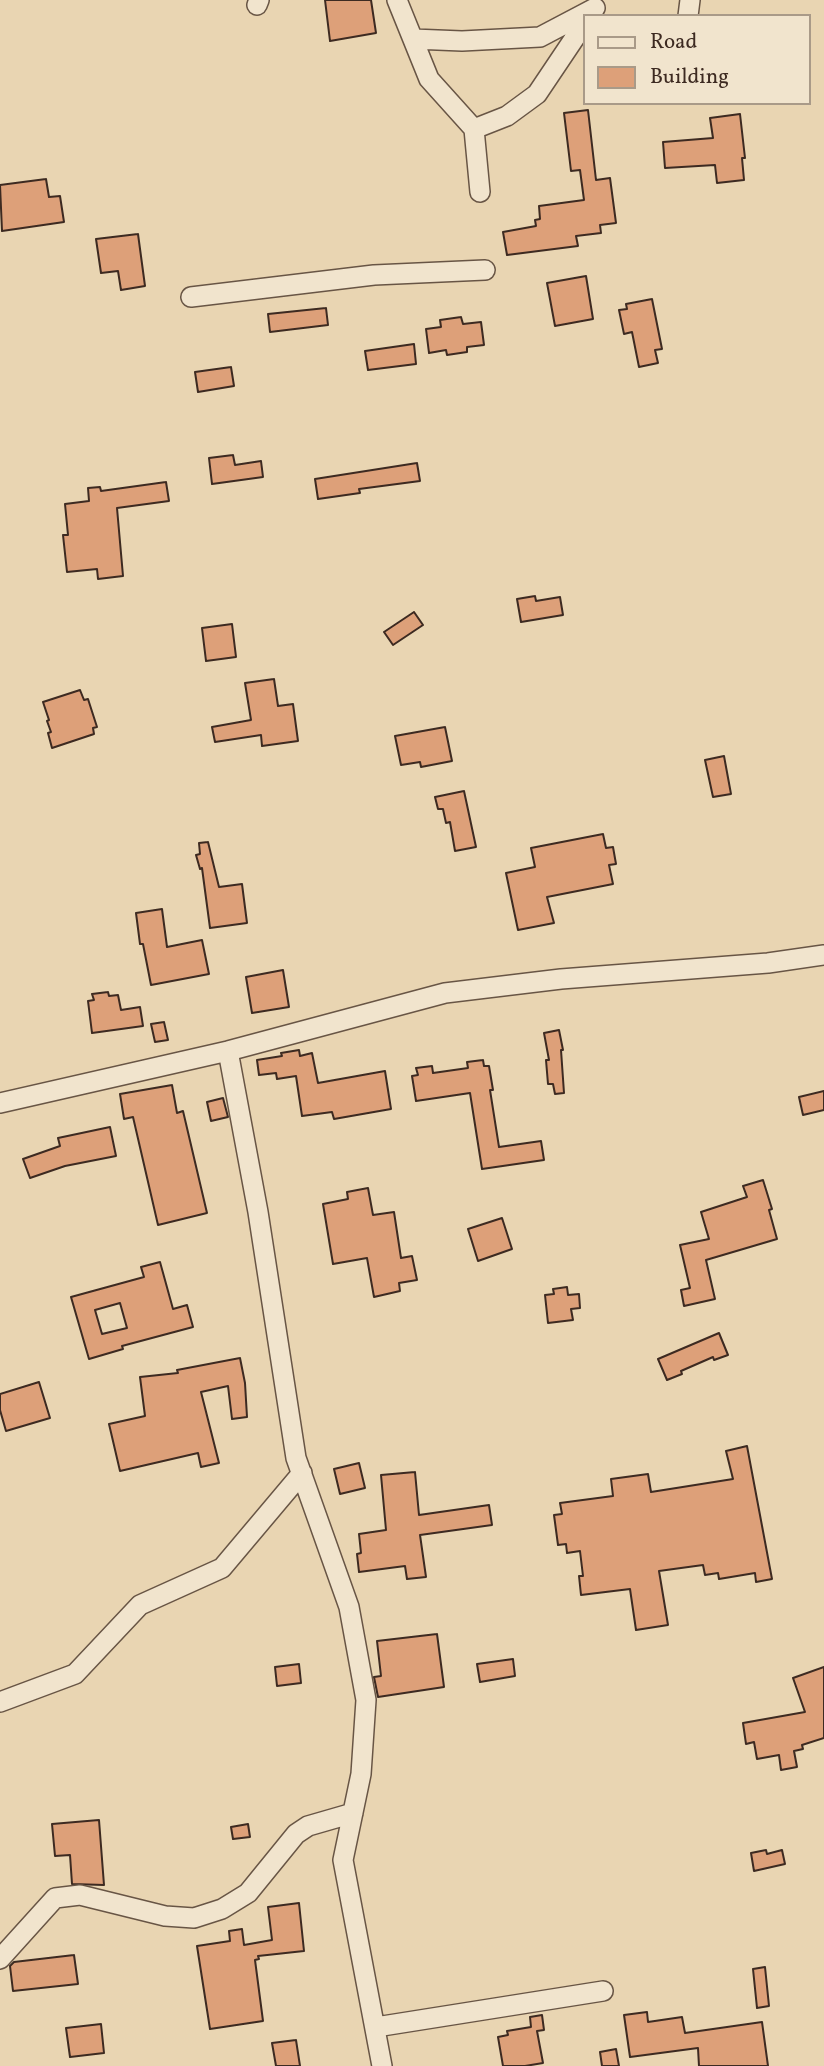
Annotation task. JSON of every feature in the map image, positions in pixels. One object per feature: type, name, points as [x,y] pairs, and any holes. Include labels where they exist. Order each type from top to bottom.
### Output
[{"type":"street","points":[[397,0],[429,79],[474,129],[480,192]]},
{"type":"street","points":[[413,39],[462,41],[540,37],[582,17]]},
{"type":"street","points":[[474,129],[507,116],[537,94],[576,52]]},
{"type":"street","points":[[191,297],[374,275],[485,270]]},
{"type":"street","points":[[0,1103],[228,1051],[446,993],[561,979],[768,963],[824,955]]},
{"type":"street","points":[[228,1051],[258,1212],[296,1458],[349,1607],[366,1700],[361,1774],[344,1860],[382,2066]]},
{"type":"street","points":[[0,1702],[75,1674],[140,1605],[222,1568],[302,1473]]},
{"type":"street","points":[[0,1959],[55,1898],[79,1895],[165,1916],[194,1918],[222,1909],[248,1893],[296,1834],[308,1826],[353,1813]]},
{"type":"street","points":[[376,2027],[603,1991]]},
{"type":"building","points":[[325,0],[371,0],[376,33],[330,41]]},
{"type":"building","points":[[588,110],[596,180],[610,178],[616,223],[600,225],[601,233],[576,236],[578,246],[507,255],[503,232],[536,226],[535,220],[540,219],[539,206],[584,200],[580,170],[571,171],[564,113]]},
{"type":"building","points":[[740,114],[745,158],[742,158],[744,180],[717,183],[715,165],[665,168],[663,142],[713,138],[710,118]]},
{"type":"building","points":[[46,179],[49,197],[60,196],[64,222],[2,231],[0,185]]},
{"type":"building","points":[[138,234],[145,286],[121,290],[118,271],[101,273],[96,239]]},
{"type":"building","points":[[586,276],[593,319],[555,326],[547,283]]},
{"type":"building","points":[[652,299],[662,349],[655,350],[658,363],[639,367],[632,332],[624,334],[619,310],[627,309],[626,304]]},
{"type":"building","points":[[326,308],[328,325],[270,332],[268,314]]},
{"type":"building","points":[[461,317],[463,324],[481,322],[484,345],[467,347],[467,352],[447,355],[446,350],[429,353],[426,329],[441,327],[440,320]]},
{"type":"building","points":[[414,344],[416,364],[368,370],[365,351]]},
{"type":"building","points":[[231,367],[234,386],[198,392],[195,372]]},
{"type":"building","points":[[233,455],[235,465],[261,461],[263,477],[212,484],[209,458]]},
{"type":"building","points":[[417,463],[420,481],[359,489],[360,493],[318,499],[315,479]]},
{"type":"building","points":[[166,482],[169,501],[117,508],[123,576],[98,579],[97,569],[67,572],[63,535],[68,535],[65,504],[89,501],[88,488],[100,487],[101,491]]},
{"type":"building","points":[[535,596],[536,601],[560,597],[563,615],[521,622],[517,599]]},
{"type":"building","points":[[414,612],[423,625],[393,645],[384,632]]},
{"type":"building","points":[[232,624],[236,657],[206,661],[202,628]]},
{"type":"building","points":[[274,679],[278,706],[293,704],[298,741],[262,746],[261,735],[215,742],[212,727],[251,720],[245,683]]},
{"type":"building","points":[[80,690],[84,700],[88,699],[97,727],[93,728],[94,734],[52,748],[48,733],[51,732],[47,721],[49,720],[43,702]]},
{"type":"building","points":[[445,727],[452,761],[421,767],[420,762],[401,765],[395,736]]},
{"type":"building","points":[[724,756],[731,794],[713,797],[705,760]]},
{"type":"building","points":[[464,791],[476,847],[455,851],[450,822],[446,823],[443,809],[438,809],[435,797]]},
{"type":"building","points":[[603,834],[606,848],[613,847],[616,864],[609,865],[613,884],[547,897],[554,923],[518,930],[506,873],[535,867],[531,848]]},
{"type":"building","points":[[208,842],[219,887],[242,884],[247,923],[210,928],[202,868],[200,869],[196,855],[200,854],[199,843]]},
{"type":"building","points":[[162,909],[167,947],[202,940],[209,974],[151,985],[143,944],[140,944],[136,913]]},
{"type":"building","points":[[283,970],[289,1007],[252,1013],[246,977]]},
{"type":"building","points":[[108,992],[109,996],[118,995],[121,1010],[140,1007],[143,1026],[92,1033],[88,1001],[94,1000],[92,994]]},
{"type":"building","points":[[164,1022],[168,1040],[155,1042],[151,1024]]},
{"type":"building","points":[[559,1030],[563,1050],[564,1093],[555,1094],[553,1084],[548,1084],[546,1060],[549,1060],[544,1033]]},
{"type":"building","points":[[299,1050],[300,1056],[312,1053],[318,1083],[385,1071],[391,1109],[334,1119],[332,1112],[302,1116],[296,1076],[277,1079],[276,1073],[259,1075],[257,1060]]},
{"type":"building","points":[[483,1060],[484,1066],[489,1066],[499,1147],[541,1141],[544,1160],[482,1169],[470,1093],[416,1101],[412,1076],[418,1075],[416,1068],[432,1066],[433,1073],[468,1068],[467,1062]]},
{"type":"building","points":[[172,1085],[177,1113],[183,1111],[207,1213],[158,1225],[133,1117],[124,1119],[120,1094]]},
{"type":"building","points":[[824,1091],[824,1110],[803,1115],[799,1097]]},
{"type":"building","points":[[223,1098],[228,1117],[211,1121],[207,1102]]},
{"type":"building","points":[[110,1127],[116,1156],[65,1166],[30,1178],[23,1159],[60,1146],[58,1138]]},
{"type":"building","points":[[763,1180],[777,1239],[706,1260],[715,1299],[684,1306],[681,1290],[690,1288],[680,1245],[709,1239],[701,1212],[747,1197],[743,1186]]},
{"type":"building","points":[[368,1188],[373,1215],[394,1212],[401,1258],[412,1256],[417,1280],[399,1283],[400,1291],[374,1297],[367,1258],[333,1264],[323,1204],[348,1199],[347,1192]]},
{"type":"building","points":[[502,1218],[512,1249],[478,1261],[468,1229]]},
{"type":"building","points":[[160,1262],[173,1309],[187,1305],[193,1327],[122,1346],[123,1349],[89,1359],[71,1297],[144,1277],[141,1267]],"holes":[[[120,1303],[127,1328],[102,1334],[95,1310]]]},
{"type":"building","points":[[567,1287],[568,1295],[579,1294],[580,1308],[571,1309],[573,1320],[548,1323],[545,1295],[554,1294],[553,1289]]},
{"type":"building","points":[[719,1333],[728,1355],[714,1360],[713,1357],[667,1380],[658,1359]]},
{"type":"building","points":[[240,1358],[247,1417],[232,1419],[228,1386],[201,1392],[219,1463],[201,1467],[198,1453],[120,1471],[109,1424],[145,1416],[140,1377],[178,1373],[177,1370]]},
{"type":"building","points":[[39,1382],[50,1418],[6,1431],[0,1410],[0,1394]]},
{"type":"building","points":[[747,1446],[772,1579],[756,1582],[755,1573],[719,1579],[718,1573],[705,1575],[703,1565],[659,1571],[668,1625],[636,1630],[630,1589],[581,1595],[579,1576],[583,1576],[580,1551],[567,1553],[566,1544],[558,1545],[554,1515],[562,1514],[560,1503],[613,1496],[611,1479],[648,1474],[651,1492],[733,1479],[726,1451]]},
{"type":"building","points":[[359,1463],[365,1488],[340,1494],[334,1469]]},
{"type":"building","points":[[415,1472],[419,1515],[489,1505],[492,1525],[420,1535],[426,1577],[407,1579],[405,1566],[359,1572],[359,1534],[386,1530],[381,1475]]},
{"type":"building","points":[[437,1634],[444,1687],[378,1697],[374,1677],[381,1676],[377,1641]]},
{"type":"building","points":[[513,1659],[515,1676],[480,1682],[477,1664]]},
{"type":"building","points":[[299,1664],[301,1683],[277,1686],[275,1667]]},
{"type":"building","points":[[824,1667],[824,1738],[802,1745],[803,1749],[794,1751],[797,1767],[781,1770],[779,1755],[757,1759],[754,1742],[746,1744],[743,1723],[805,1712],[793,1678]]},
{"type":"building","points":[[99,1820],[104,1885],[72,1884],[70,1855],[55,1856],[52,1824]]},
{"type":"building","points":[[248,1824],[250,1837],[233,1839],[231,1827]]},
{"type":"building","points":[[766,1850],[767,1854],[782,1850],[785,1864],[754,1871],[751,1853]]},
{"type":"building","points":[[299,1903],[304,1951],[258,1956],[259,1959],[255,1960],[263,2021],[210,2029],[197,1946],[230,1941],[229,1931],[242,1929],[244,1945],[272,1940],[268,1907]]},
{"type":"building","points":[[74,1955],[78,1984],[13,1991],[10,1966],[14,1962]]},
{"type":"building","points":[[765,1967],[769,2006],[757,2008],[753,1969]]},
{"type":"building","points":[[647,2012],[648,2022],[682,2017],[685,2033],[762,2022],[768,2066],[699,2066],[698,2048],[630,2057],[624,2015]]},
{"type":"building","points":[[542,2015],[544,2030],[537,2031],[543,2063],[503,2066],[498,2037],[508,2035],[507,2031],[531,2027],[530,2017]]},
{"type":"building","points":[[101,2024],[104,2053],[70,2057],[66,2028]]},
{"type":"building","points":[[296,2040],[300,2066],[276,2066],[272,2043]]},
{"type":"building","points":[[616,2049],[619,2066],[602,2066],[600,2052]]}]
